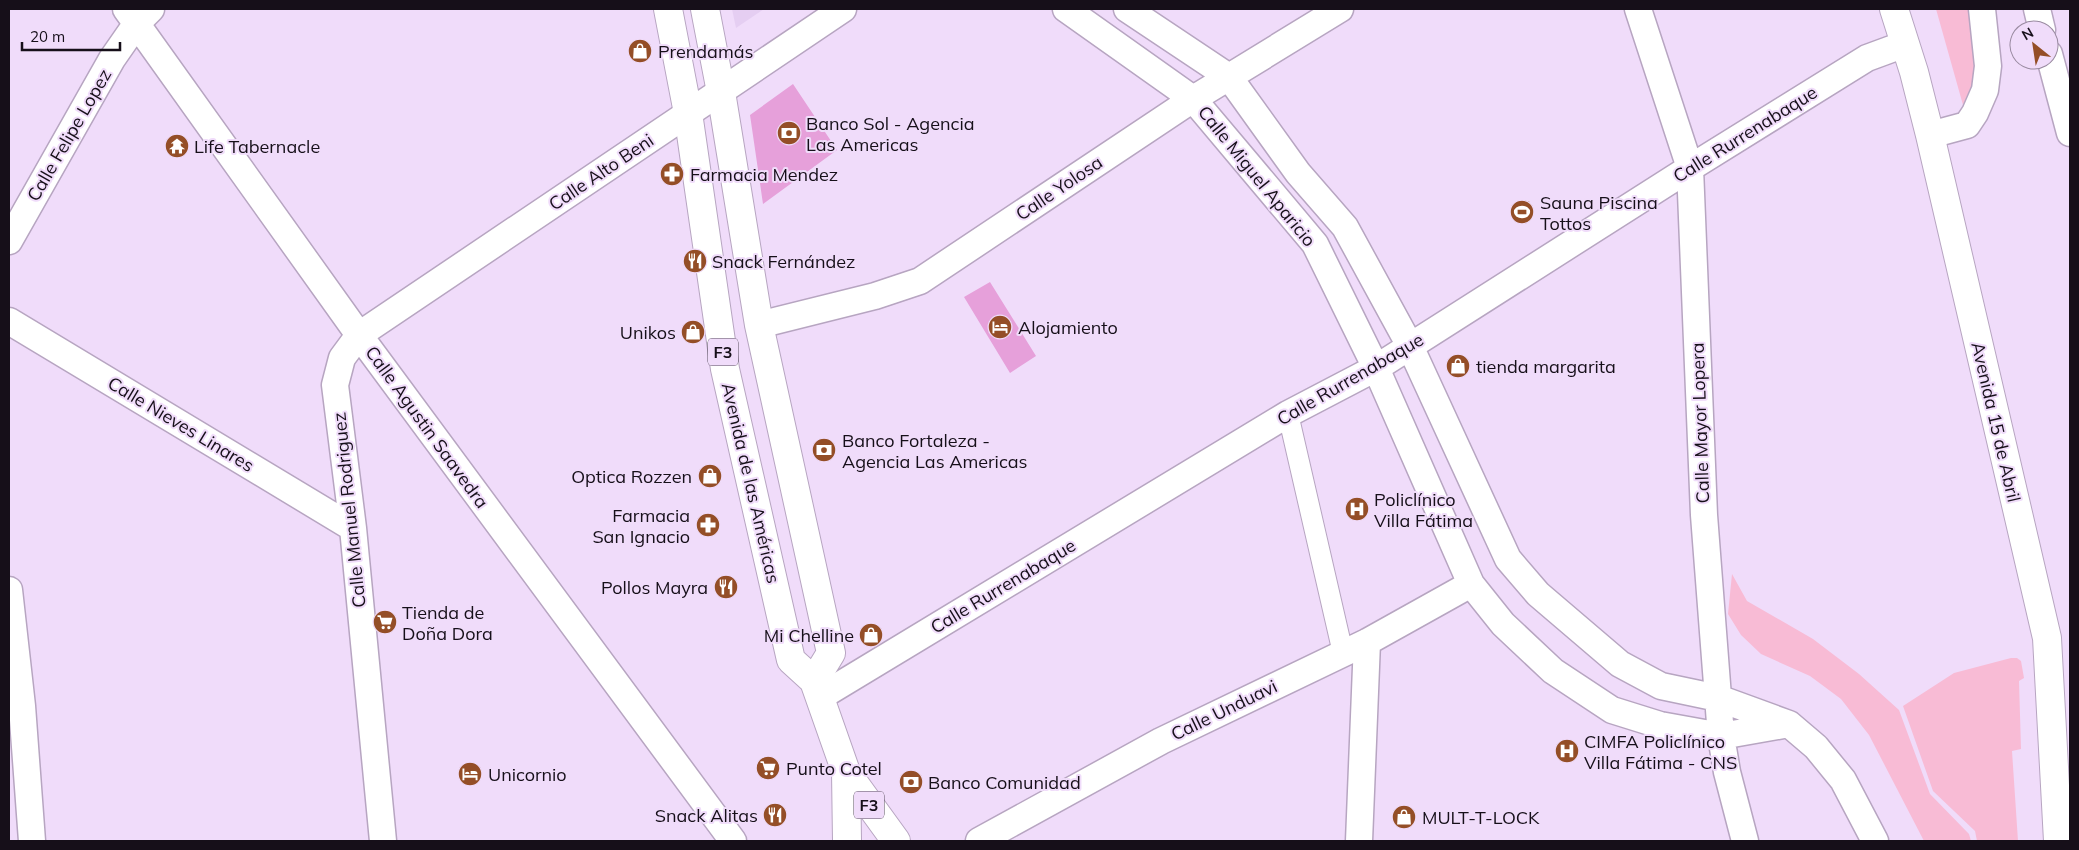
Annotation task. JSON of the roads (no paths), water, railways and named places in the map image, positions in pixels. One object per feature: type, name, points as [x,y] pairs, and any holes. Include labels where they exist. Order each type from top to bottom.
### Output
[{"type":"main road","name":"Avenida de las Américas","points":[[668,9],[688,113],[728,379],[792,660],[817,689],[846,772]]},
{"type":"main road","name":"F3","points":[[705,9],[722,92],[759,325],[831,653],[817,689]]},
{"type":"main road","name":"Avenida 15 de Abril","points":[[1894,9],[1930,135],[2047,638],[2058,841]]},
{"type":"main road","name":"F3","points":[[846,772],[893,840]]},
{"type":"main road","name":"F3","points":[[846,772],[847,841]]},
{"type":"street","name":"Calle Alto Beni","points":[[359,334],[843,9]]},
{"type":"street","name":"Calle Miguel Aparicio","points":[[1066,9],[1193,99],[1315,244],[1376,368],[1471,584],[1503,624],[1554,671],[1612,710],[1660,725],[1721,736]]},
{"type":"street","name":"Calle Miguel Aparicio","points":[[1127,9],[1229,78],[1298,173],[1345,227],[1410,346],[1508,559],[1538,594],[1620,664],[1662,686],[1718,698],[1789,724]]},
{"type":"street","name":"Calle Yolosa","points":[[759,325],[876,296],[920,281],[1193,99],[1340,9]]},
{"type":"street","name":"Calle Mayor Lopera","points":[[1638,9],[1690,168],[1704,515],[1721,736],[1727,772],[1745,841]]},
{"type":"street","points":[[1930,135],[1967,125],[1975,113],[1985,90],[1988,66],[1982,9]]},
{"type":"street","name":"Calle Felipe Lopez","points":[[9,241],[138,14]]},
{"type":"street","name":"Calle Agustin Saavedra","points":[[138,14],[359,334],[733,841]]},
{"type":"street","name":"Calle Rurrenabaque","points":[[817,689],[1288,414],[1376,368],[1867,58],[1905,44]]},
{"type":"street","points":[[2053,70],[2070,133]]},
{"type":"street","name":"Calle Nieves Linares","points":[[9,321],[352,528]]},
{"type":"street","name":"Calle Manuel Rodriguez","points":[[359,334],[342,358],[335,385],[352,528],[383,841]]},
{"type":"street","points":[[1288,414],[1343,653]]},
{"type":"street","name":"Calle Unduavi","points":[[979,841],[1161,740],[1367,642],[1471,584]]},
{"type":"street","points":[[9,590],[16,707],[32,841]]},
{"type":"street","points":[[1359,841],[1367,642]]},
{"type":"street","points":[[1721,736],[1789,724],[1816,747],[1843,780],[1875,841]]},
{"type":"place","name":"Prendamás","points":[[640,51]]},
{"type":"place","name":"Banco Sol - Agencia Las Americas","points":[[789,133]]},
{"type":"place","name":"Life Tabernacle","points":[[177,146]]},
{"type":"place","name":"Farmacia Mendez","points":[[672,174]]},
{"type":"place","name":"Sauna Piscina Tottos","points":[[1522,212]]},
{"type":"place","name":"Snack Fernández","points":[[695,261]]},
{"type":"place","name":"Alojamiento","points":[[1000,327]]},
{"type":"place","name":"Unikos","points":[[693,332]]},
{"type":"place","name":"tienda margarita","points":[[1458,366]]},
{"type":"place","name":"Banco Fortaleza - Agencia Las Americas","points":[[824,450]]},
{"type":"place","name":"Optica Rozzen","points":[[710,476]]},
{"type":"place","name":"Policlínico Villa Fátima","points":[[1357,509]]},
{"type":"place","name":"Farmacia San Ignacio","points":[[708,525]]},
{"type":"place","name":"Pollos Mayra","points":[[726,587]]},
{"type":"place","name":"Tienda de Doña Dora","points":[[385,622]]},
{"type":"place","name":"Mi Chelline","points":[[871,635]]},
{"type":"place","name":"CIMFA Policlínico Villa Fátima - CNS","points":[[1567,751]]},
{"type":"place","name":"Punto Cotel","points":[[768,768]]},
{"type":"place","name":"Unicornio","points":[[470,774]]},
{"type":"place","name":"Banco Comunidad","points":[[911,782]]},
{"type":"place","name":"Snack Alitas","points":[[775,815]]},
{"type":"place","name":"MULT-T-LOCK","points":[[1404,817]]}]
